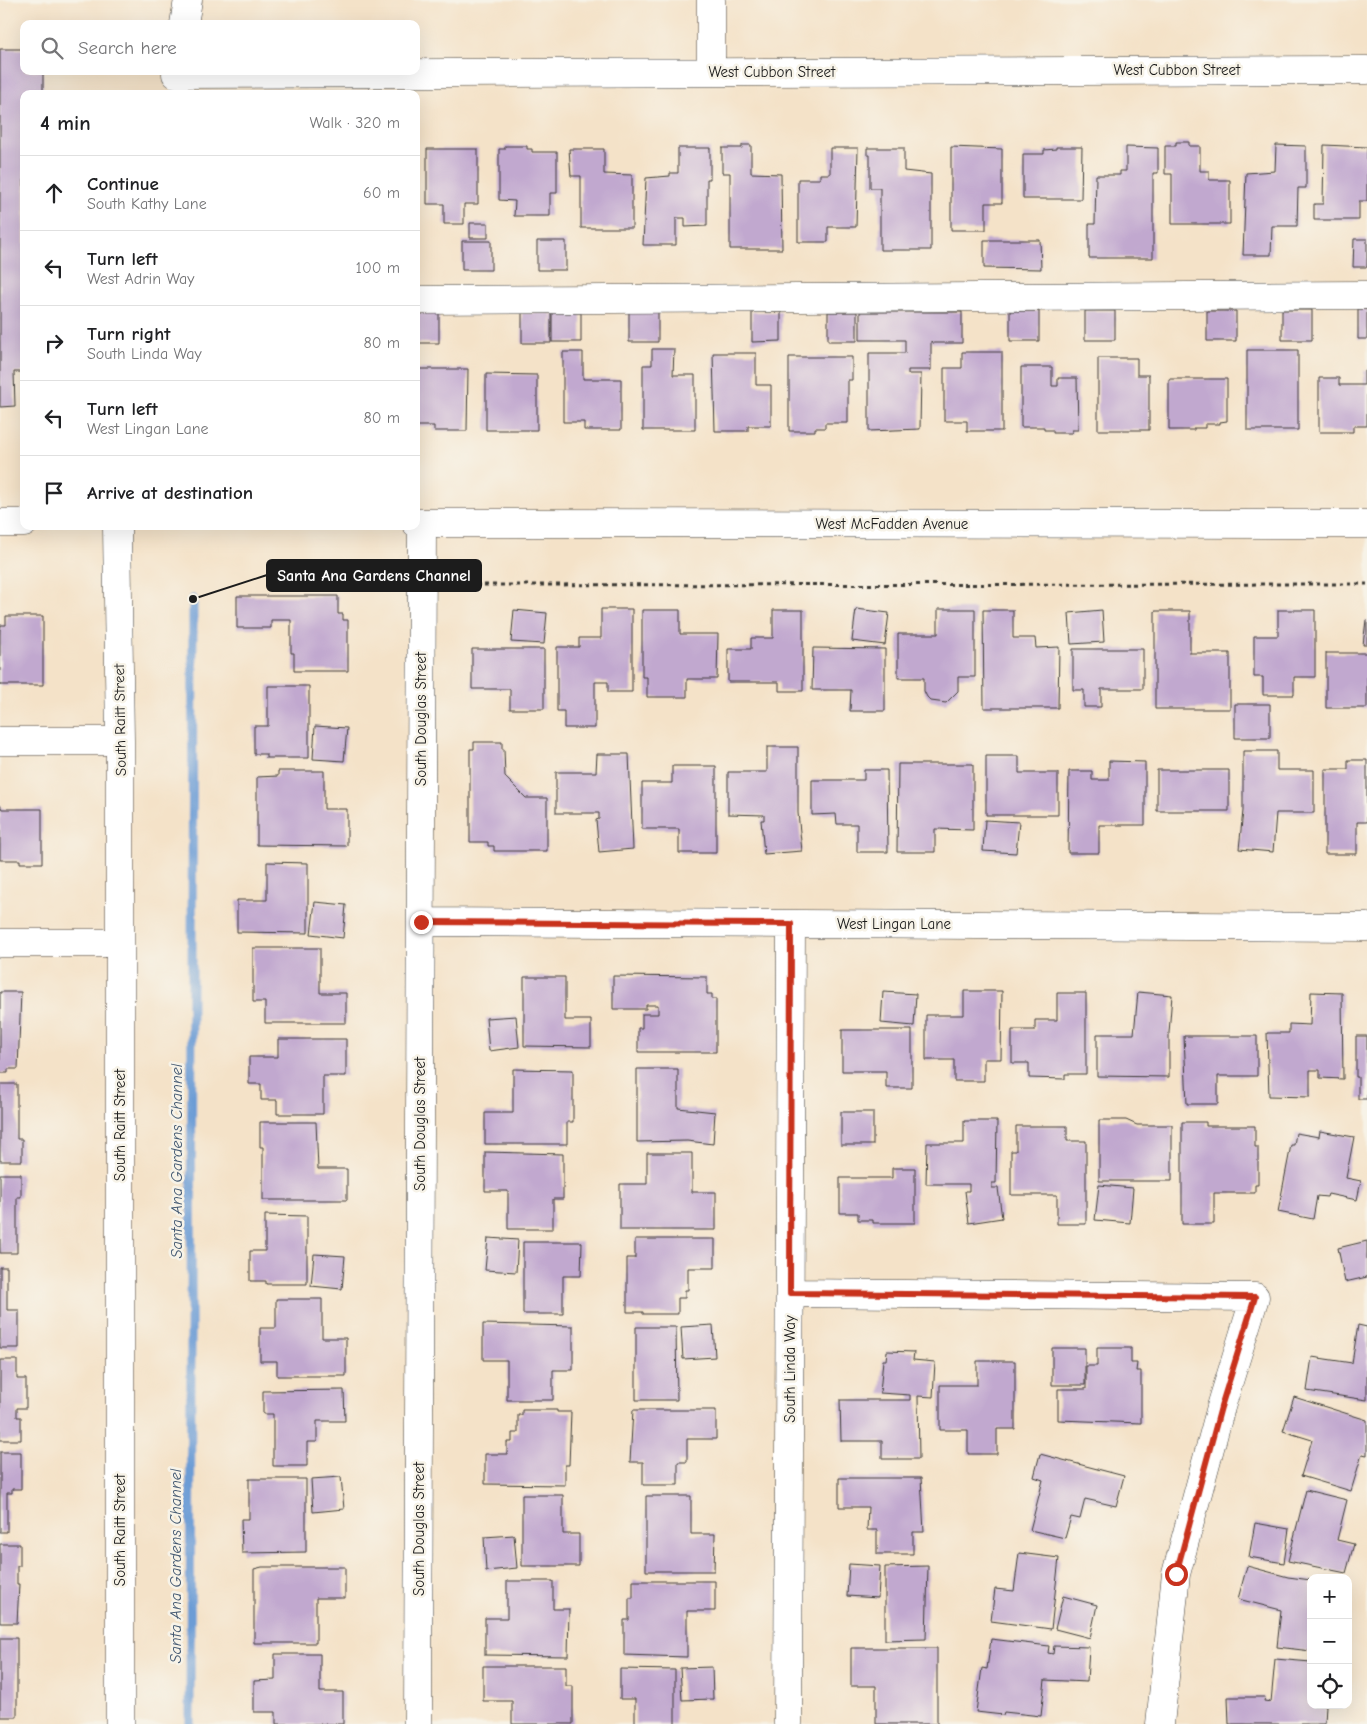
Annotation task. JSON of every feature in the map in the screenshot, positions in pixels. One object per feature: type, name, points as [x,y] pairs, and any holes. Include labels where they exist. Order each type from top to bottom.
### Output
[{"type":"street","points":[[185,20],[188,0]]},
{"type":"street","points":[[711,0],[711,72]]},
{"type":"street","name":"West Cubbon Street","points":[[175,80],[711,72],[1367,70]]},
{"type":"street","points":[[420,300],[1367,295]]},
{"type":"street","points":[[0,523],[20,523]]},
{"type":"street","name":"West McFadden Avenue","points":[[420,523],[1367,524]]},
{"type":"street","name":"South Raitt Street","points":[[117,530],[120,741],[120,1724]]},
{"type":"street","name":"South Douglas Street","points":[[418,1724],[422,585],[419,530]]},
{"type":"street","points":[[0,741],[120,741]]},
{"type":"street","name":"West Lingan Lane","points":[[421,922],[1367,927]]},
{"type":"street","name":"South Linda Way","points":[[788,1724],[791,924]]},
{"type":"street","points":[[0,943],[120,943]]},
{"type":"street","points":[[790,1293],[1255,1297],[1221,1407],[1176,1574],[1160,1724]]},
{"type":"path","points":[[422,585],[1367,584]]},
{"type":"building","points":[[0,49],[20,49],[20,75],[43,75],[43,90],[20,90],[20,372],[14,372],[15,406],[0,407]]},
{"type":"building","points":[[1176,142],[1189,142],[1189,146],[1200,146],[1200,171],[1209,171],[1209,180],[1230,180],[1230,224],[1172,224],[1172,174],[1165,174],[1165,146],[1176,146]]},
{"type":"building","points":[[742,145],[751,145],[751,173],[781,174],[782,249],[730,249],[730,173],[722,173],[722,148],[742,148]]},
{"type":"building","points":[[1276,145],[1306,146],[1306,188],[1298,188],[1297,226],[1272,226],[1271,255],[1243,255],[1246,173],[1275,171]]},
{"type":"building","points":[[1324,145],[1367,147],[1367,201],[1359,201],[1359,220],[1314,220],[1314,204],[1323,204]]},
{"type":"building","points":[[505,146],[527,146],[527,149],[532,149],[532,152],[557,152],[557,193],[550,193],[550,216],[514,216],[515,201],[499,200],[499,149],[505,149]]},
{"type":"building","points":[[951,147],[1002,149],[1002,203],[986,203],[986,230],[951,230]]},
{"type":"building","points":[[1056,147],[1082,147],[1081,199],[1023,199],[1023,154],[1044,154],[1044,150],[1056,149]]},
{"type":"building","points":[[1126,147],[1158,148],[1158,173],[1153,173],[1153,258],[1089,258],[1089,224],[1095,224],[1096,175],[1120,175],[1120,171],[1126,171]]},
{"type":"building","points":[[678,148],[710,148],[710,179],[707,179],[707,226],[685,227],[685,218],[676,218],[676,245],[643,245],[646,178],[670,176],[670,173],[678,173]]},
{"type":"building","points":[[830,148],[858,148],[856,227],[828,227],[828,242],[798,242],[798,179],[820,179],[820,174],[830,174]]},
{"type":"building","points":[[867,148],[904,148],[904,171],[931,174],[931,250],[880,250],[880,188],[870,188],[870,155],[867,155]]},
{"type":"building","points":[[427,149],[478,149],[478,204],[464,204],[464,224],[444,224],[444,204],[427,204]]},
{"type":"building","points":[[569,149],[604,149],[604,174],[632,175],[632,228],[581,228],[581,176],[571,176]]},
{"type":"building","points":[[470,223],[488,223],[488,238],[470,238]]},
{"type":"building","points":[[1354,239],[1367,239],[1367,267],[1353,267]]},
{"type":"building","points":[[984,240],[1040,240],[1041,269],[984,268]]},
{"type":"building","points":[[462,241],[491,241],[491,270],[462,270]]},
{"type":"building","points":[[537,241],[566,241],[566,270],[537,270]]},
{"type":"building","points":[[1358,309],[1367,309],[1367,339],[1358,339]]},
{"type":"building","points":[[1282,310],[1312,310],[1312,340],[1282,340]]},
{"type":"building","points":[[1010,311],[1039,311],[1039,341],[1010,341]]},
{"type":"building","points":[[1085,311],[1115,311],[1115,340],[1085,340]]},
{"type":"building","points":[[1207,311],[1236,311],[1236,341],[1207,341]]},
{"type":"building","points":[[629,312],[658,312],[658,342],[629,342]]},
{"type":"building","points":[[752,312],[781,312],[781,341],[752,342]]},
{"type":"building","points":[[828,312],[857,312],[857,341],[828,341]]},
{"type":"building","points":[[860,312],[962,312],[962,343],[933,343],[931,341],[931,370],[908,370],[908,374],[921,374],[920,429],[869,431],[869,353],[905,353],[905,340],[860,340]]},
{"type":"building","points":[[420,313],[439,313],[439,343],[420,343]]},
{"type":"building","points":[[522,313],[551,313],[551,343],[522,343]]},
{"type":"building","points":[[552,313],[581,313],[581,342],[552,342]]},
{"type":"building","points":[[652,349],[674,349],[673,375],[695,375],[695,430],[643,430],[643,365],[652,365]]},
{"type":"building","points":[[1247,350],[1298,350],[1298,430],[1247,430]]},
{"type":"building","points":[[563,352],[583,352],[583,379],[621,379],[621,430],[584,430],[584,422],[563,422]]},
{"type":"building","points":[[962,352],[1002,352],[1002,431],[967,431],[967,421],[944,421],[944,368],[962,368]]},
{"type":"building","points":[[713,353],[756,353],[756,385],[771,385],[771,426],[748,426],[748,431],[715,431]]},
{"type":"building","points":[[789,357],[852,357],[852,380],[848,380],[848,423],[825,423],[825,428],[815,428],[815,431],[789,431]]},
{"type":"building","points":[[1098,358],[1137,358],[1137,375],[1149,375],[1149,430],[1098,430]]},
{"type":"building","points":[[1021,367],[1052,367],[1052,386],[1058,386],[1058,378],[1077,378],[1078,430],[1072,430],[1072,433],[1053,433],[1053,430],[1044,430],[1044,427],[1021,427]]},
{"type":"building","points":[[420,369],[468,369],[467,431],[434,431],[434,426],[420,426]]},
{"type":"building","points":[[1364,371],[1367,371],[1367,426],[1353,426],[1353,432],[1319,432],[1319,378],[1339,378],[1339,385],[1364,385]]},
{"type":"building","points":[[486,374],[537,375],[537,430],[486,430]]},
{"type":"building","points":[[1169,379],[1227,379],[1227,421],[1220,422],[1220,424],[1205,424],[1205,428],[1194,428],[1194,430],[1169,430]]},
{"type":"building","points":[[237,596],[338,596],[338,614],[343,614],[343,620],[348,620],[348,671],[294,671],[294,653],[291,653],[291,620],[271,620],[271,628],[237,628]]},
{"type":"building","points":[[601,609],[632,609],[632,692],[608,692],[608,682],[595,682],[595,728],[564,728],[564,711],[557,711],[557,647],[579,647],[579,638],[601,638]]},
{"type":"building","points":[[856,609],[889,613],[885,645],[852,641]]},
{"type":"building","points":[[938,609],[975,609],[975,677],[958,677],[958,691],[946,703],[931,701],[927,697],[924,691],[924,678],[898,678],[898,634],[938,634]]},
{"type":"building","points":[[514,610],[547,613],[544,644],[511,642]]},
{"type":"building","points":[[642,610],[680,610],[680,634],[718,634],[717,679],[687,679],[687,697],[647,697],[647,677],[642,677]]},
{"type":"building","points":[[773,610],[803,610],[803,691],[779,691],[779,682],[728,682],[728,649],[751,649],[751,638],[773,638]]},
{"type":"building","points":[[983,610],[1013,610],[1013,638],[1035,638],[1036,648],[1059,647],[1058,708],[984,708]]},
{"type":"building","points":[[1102,610],[1104,642],[1071,644],[1069,613]]},
{"type":"building","points":[[1278,610],[1315,610],[1315,677],[1294,677],[1294,695],[1263,695],[1263,677],[1254,677],[1254,636],[1278,636]]},
{"type":"building","points":[[1155,611],[1190,611],[1190,653],[1230,653],[1230,709],[1155,709]]},
{"type":"building","points":[[6,616],[43,616],[43,685],[0,685],[0,630],[1,625],[6,625]]},
{"type":"building","points":[[1366,620],[1367,645],[1363,645]]},
{"type":"building","points":[[813,648],[885,649],[885,711],[850,711],[851,690],[812,690]]},
{"type":"building","points":[[472,649],[544,649],[544,709],[510,709],[510,689],[472,689]]},
{"type":"building","points":[[1073,649],[1143,649],[1143,689],[1101,689],[1101,707],[1084,707],[1084,690],[1073,690]]},
{"type":"building","points":[[1326,653],[1367,653],[1367,708],[1326,708]]},
{"type":"building","points":[[268,686],[309,686],[309,758],[266,758],[266,754],[254,754],[254,726],[268,726]]},
{"type":"building","points":[[1235,704],[1270,704],[1270,738],[1235,738]]},
{"type":"building","points":[[315,726],[347,728],[344,761],[313,759]]},
{"type":"building","points":[[474,742],[502,742],[505,777],[526,798],[547,798],[547,851],[494,851],[494,846],[488,846],[488,842],[470,842],[470,749],[474,749]]},
{"type":"building","points":[[767,747],[798,747],[798,813],[802,851],[764,854],[761,820],[764,820],[764,815],[728,814],[728,772],[767,772]]},
{"type":"building","points":[[1243,751],[1277,751],[1277,770],[1314,770],[1314,813],[1276,813],[1273,852],[1239,849],[1243,811]]},
{"type":"building","points":[[597,754],[629,754],[633,849],[599,852],[596,820],[599,819],[599,813],[556,813],[556,772],[596,772]]},
{"type":"building","points":[[986,756],[1019,756],[1019,773],[1058,773],[1058,815],[986,815]]},
{"type":"building","points":[[1348,760],[1367,760],[1367,822],[1357,822],[1357,854],[1325,854],[1325,769],[1348,769]]},
{"type":"building","points":[[1109,761],[1145,762],[1145,825],[1099,825],[1099,853],[1068,853],[1069,771],[1092,771],[1092,780],[1109,780]]},
{"type":"building","points":[[898,764],[973,764],[973,830],[935,829],[935,852],[897,852]]},
{"type":"building","points":[[672,766],[716,766],[716,853],[679,853],[679,829],[642,829],[642,783],[672,783]]},
{"type":"building","points":[[864,770],[887,770],[888,852],[857,852],[857,824],[837,824],[836,814],[812,815],[812,780],[864,780]]},
{"type":"building","points":[[1157,770],[1229,770],[1229,811],[1157,811]]},
{"type":"building","points":[[278,771],[324,771],[324,809],[347,809],[347,846],[257,845],[257,777],[278,776]]},
{"type":"building","points":[[0,805],[2,809],[42,809],[42,863],[20,863],[20,860],[0,860]]},
{"type":"building","points":[[985,820],[1019,822],[1016,853],[983,851]]},
{"type":"building","points":[[267,862],[308,863],[308,933],[237,932],[237,900],[267,900]]},
{"type":"building","points":[[315,902],[346,905],[343,938],[311,934]]},
{"type":"building","points":[[253,948],[320,948],[320,993],[346,993],[346,1023],[265,1023],[265,1002],[253,1002]]},
{"type":"building","points":[[613,976],[707,977],[707,994],[712,994],[712,999],[716,999],[716,1052],[638,1052],[638,1028],[642,1028],[642,1014],[658,1014],[658,1005],[646,1005],[646,1009],[613,1009]]},
{"type":"building","points":[[524,977],[565,977],[565,1020],[591,1020],[591,1047],[524,1046]]},
{"type":"building","points":[[964,991],[1002,991],[1001,1059],[984,1059],[984,1081],[954,1081],[954,1060],[926,1060],[926,1015],[964,1015]]},
{"type":"building","points":[[0,992],[21,992],[18,1069],[8,1069],[8,1073],[0,1073]]},
{"type":"building","points":[[883,992],[916,994],[914,1026],[881,1023]]},
{"type":"building","points":[[1138,992],[1172,995],[1169,1033],[1169,1077],[1097,1076],[1097,1034],[1134,1034]]},
{"type":"building","points":[[1311,992],[1342,993],[1343,1079],[1320,1078],[1320,1070],[1310,1070],[1310,1097],[1269,1096],[1267,1033],[1289,1033],[1289,1024],[1310,1025]]},
{"type":"building","points":[[1057,993],[1086,993],[1086,1074],[1065,1074],[1065,1079],[1029,1078],[1029,1063],[1012,1063],[1012,1030],[1035,1030],[1035,1020],[1057,1020]]},
{"type":"building","points":[[516,1016],[519,1047],[489,1051],[486,1018]]},
{"type":"building","points":[[842,1030],[912,1030],[912,1088],[886,1088],[886,1071],[842,1071]]},
{"type":"building","points":[[1184,1036],[1257,1036],[1257,1076],[1218,1076],[1218,1104],[1187,1104]]},
{"type":"building","points":[[1356,1036],[1367,1036],[1367,1099],[1358,1099]]},
{"type":"building","points":[[278,1039],[346,1039],[346,1076],[323,1076],[323,1114],[277,1114],[277,1100],[261,1100],[261,1084],[249,1084],[249,1057],[278,1057]]},
{"type":"building","points":[[513,1069],[573,1070],[573,1122],[567,1122],[567,1144],[485,1144],[485,1113],[513,1113]]},
{"type":"building","points":[[637,1069],[678,1069],[678,1108],[715,1112],[713,1144],[687,1141],[637,1142]]},
{"type":"building","points":[[0,1084],[17,1084],[17,1139],[22,1139],[22,1161],[0,1161]]},
{"type":"building","points":[[841,1112],[873,1112],[873,1145],[841,1145]]},
{"type":"building","points":[[1099,1120],[1126,1120],[1137,1125],[1172,1125],[1172,1181],[1099,1181]]},
{"type":"building","points":[[964,1121],[997,1121],[996,1183],[992,1183],[992,1188],[998,1188],[1002,1218],[969,1223],[965,1191],[969,1191],[969,1184],[926,1184],[927,1143],[964,1143]]},
{"type":"building","points":[[260,1122],[316,1122],[318,1169],[347,1169],[347,1200],[263,1200],[263,1147],[260,1147]]},
{"type":"building","points":[[1182,1122],[1206,1122],[1206,1126],[1255,1126],[1255,1147],[1258,1147],[1258,1185],[1255,1185],[1255,1193],[1214,1193],[1214,1224],[1182,1224]]},
{"type":"building","points":[[1016,1126],[1067,1126],[1067,1141],[1086,1141],[1086,1224],[1057,1224],[1057,1195],[1011,1195],[1011,1151],[1016,1151]]},
{"type":"building","points":[[1320,1131],[1354,1137],[1346,1178],[1361,1181],[1357,1200],[1328,1194],[1327,1197],[1317,1196],[1313,1219],[1278,1212],[1291,1145],[1294,1145],[1296,1133],[1319,1137]]},
{"type":"building","points":[[485,1152],[563,1154],[563,1199],[553,1199],[553,1229],[508,1229],[508,1191],[485,1191]]},
{"type":"building","points":[[647,1153],[692,1153],[692,1192],[716,1192],[716,1230],[620,1230],[620,1184],[647,1184]]},
{"type":"building","points":[[892,1168],[915,1168],[915,1223],[873,1223],[873,1220],[858,1220],[858,1213],[840,1213],[840,1178],[892,1178]]},
{"type":"building","points":[[0,1174],[21,1174],[21,1197],[17,1197],[17,1253],[0,1253]]},
{"type":"building","points":[[1099,1185],[1133,1188],[1130,1223],[1095,1220]]},
{"type":"building","points":[[265,1215],[307,1216],[307,1284],[266,1284],[266,1281],[250,1281],[250,1251],[265,1251]]},
{"type":"building","points":[[488,1238],[518,1240],[516,1272],[485,1270]]},
{"type":"building","points":[[635,1239],[715,1239],[715,1268],[688,1268],[688,1290],[685,1290],[685,1298],[678,1298],[678,1314],[627,1312],[627,1258],[635,1258]]},
{"type":"building","points":[[1367,1241],[1367,1277],[1345,1282],[1338,1248]]},
{"type":"building","points":[[523,1242],[582,1242],[581,1276],[563,1276],[563,1314],[523,1314]]},
{"type":"building","points":[[314,1254],[345,1256],[342,1289],[311,1286]]},
{"type":"building","points":[[0,1267],[7,1267],[7,1310],[19,1310],[19,1348],[0,1348]]},
{"type":"building","points":[[276,1299],[322,1299],[322,1338],[346,1338],[346,1376],[277,1376],[277,1361],[260,1361],[260,1328],[276,1328]]},
{"type":"building","points":[[483,1324],[573,1326],[573,1370],[553,1370],[553,1400],[507,1400],[507,1360],[483,1360]]},
{"type":"building","points":[[713,1325],[715,1357],[683,1359],[681,1327]]},
{"type":"building","points":[[1358,1325],[1367,1327],[1367,1400],[1307,1391],[1312,1357],[1352,1363]]},
{"type":"building","points":[[636,1327],[676,1327],[677,1400],[636,1400]]},
{"type":"building","points":[[1052,1348],[1085,1348],[1085,1385],[1052,1385]]},
{"type":"building","points":[[1097,1348],[1131,1348],[1131,1363],[1137,1363],[1136,1371],[1141,1371],[1141,1423],[1058,1420],[1058,1389],[1086,1389],[1086,1366],[1097,1366]]},
{"type":"building","points":[[887,1351],[914,1352],[913,1360],[935,1362],[933,1397],[918,1396],[919,1459],[882,1459],[882,1441],[841,1441],[840,1400],[910,1400],[910,1395],[880,1393],[883,1360],[886,1360]]},
{"type":"building","points":[[0,1360],[17,1360],[17,1379],[26,1379],[26,1408],[17,1408],[17,1417],[21,1417],[21,1440],[0,1440]]},
{"type":"building","points":[[977,1361],[1015,1361],[1015,1429],[997,1429],[997,1454],[968,1454],[968,1430],[940,1430],[940,1385],[977,1385]]},
{"type":"building","points":[[344,1390],[345,1421],[317,1421],[317,1442],[307,1442],[307,1466],[273,1466],[273,1414],[263,1414],[263,1391]]},
{"type":"building","points":[[1294,1397],[1367,1420],[1367,1455],[1362,1454],[1351,1491],[1301,1476],[1312,1440],[1283,1431]]},
{"type":"building","points":[[522,1410],[571,1412],[569,1465],[565,1465],[565,1485],[485,1484],[485,1454],[507,1454],[507,1442],[512,1442],[512,1433],[518,1433],[518,1415],[522,1415]]},
{"type":"building","points":[[633,1410],[716,1410],[716,1439],[687,1439],[687,1462],[678,1462],[678,1485],[643,1485],[643,1462],[630,1462]]},
{"type":"building","points":[[0,1452],[21,1452],[21,1489],[12,1489],[12,1493],[7,1493],[7,1532],[0,1532]]},
{"type":"building","points":[[1040,1454],[1124,1476],[1116,1506],[1085,1499],[1080,1519],[1071,1517],[1065,1538],[1030,1530],[1043,1480],[1034,1477]]},
{"type":"building","points":[[341,1477],[344,1509],[313,1512],[311,1479]]},
{"type":"building","points":[[839,1478],[921,1478],[924,1532],[913,1532],[913,1554],[877,1554],[877,1530],[867,1530],[868,1507],[839,1507]]},
{"type":"building","points":[[249,1479],[306,1479],[306,1552],[242,1553],[241,1519],[249,1519]]},
{"type":"building","points":[[1306,1490],[1347,1500],[1337,1540],[1354,1544],[1346,1573],[1288,1561]]},
{"type":"building","points":[[522,1495],[563,1495],[563,1534],[579,1534],[579,1566],[522,1566]]},
{"type":"building","points":[[646,1496],[691,1496],[691,1534],[715,1534],[714,1571],[646,1571]]},
{"type":"building","points":[[1255,1523],[1289,1529],[1284,1563],[1249,1557]]},
{"type":"building","points":[[514,1535],[517,1568],[486,1571],[484,1537]]},
{"type":"building","points":[[0,1544],[20,1544],[20,1566],[17,1566],[17,1584],[19,1584],[17,1623],[0,1623]]},
{"type":"building","points":[[1019,1553],[1059,1558],[1051,1629],[991,1621],[995,1589],[1014,1591]]},
{"type":"building","points":[[849,1564],[880,1566],[878,1598],[847,1596]]},
{"type":"building","points":[[928,1566],[926,1639],[885,1640],[885,1567]]},
{"type":"building","points":[[1247,1566],[1288,1577],[1307,1579],[1307,1651],[1277,1647],[1281,1610],[1238,1599]]},
{"type":"building","points":[[262,1567],[345,1567],[345,1598],[316,1598],[316,1643],[254,1643],[254,1569]]},
{"type":"building","points":[[507,1581],[553,1581],[553,1609],[569,1609],[568,1656],[485,1655],[485,1618],[507,1618]]},
{"type":"building","points":[[633,1581],[715,1581],[715,1611],[687,1611],[687,1657],[624,1655],[624,1620],[629,1620],[629,1598],[633,1598]]},
{"type":"building","points":[[1063,1596],[1097,1605],[1090,1638],[1055,1629]]},
{"type":"building","points":[[0,1638],[17,1638],[17,1717],[0,1717]]},
{"type":"building","points":[[991,1639],[1049,1646],[1048,1653],[1053,1654],[1054,1646],[1089,1647],[1087,1682],[1045,1680],[1041,1716],[1004,1712],[1003,1715],[976,1712],[982,1668],[987,1669]]},
{"type":"building","points":[[851,1648],[937,1648],[937,1724],[876,1724],[876,1686],[851,1686]]},
{"type":"building","points":[[275,1654],[320,1654],[320,1692],[343,1692],[343,1724],[276,1724],[276,1712],[254,1712],[254,1681],[275,1680]]},
{"type":"building","points":[[1275,1659],[1307,1662],[1307,1709],[1326,1709],[1325,1724],[1229,1724],[1228,1697],[1265,1697],[1264,1701],[1271,1702]]},
{"type":"building","points":[[483,1666],[566,1666],[566,1686],[573,1686],[573,1724],[512,1724],[512,1701],[483,1701]]},
{"type":"building","points":[[712,1667],[713,1699],[682,1700],[680,1668]]},
{"type":"building","points":[[620,1669],[675,1670],[675,1724],[635,1724],[635,1699],[620,1699]]},
{"type":"waterway","name":"Santa Ana Gardens Channel","points":[[190,1724],[193,599]]},
{"type":"place","name":"Santa Ana Gardens Channel","points":[[193,599]]},
{"type":"route","points":[[421,922],[791,924],[790,1293],[1255,1297],[1221,1407],[1176,1574]]}]
